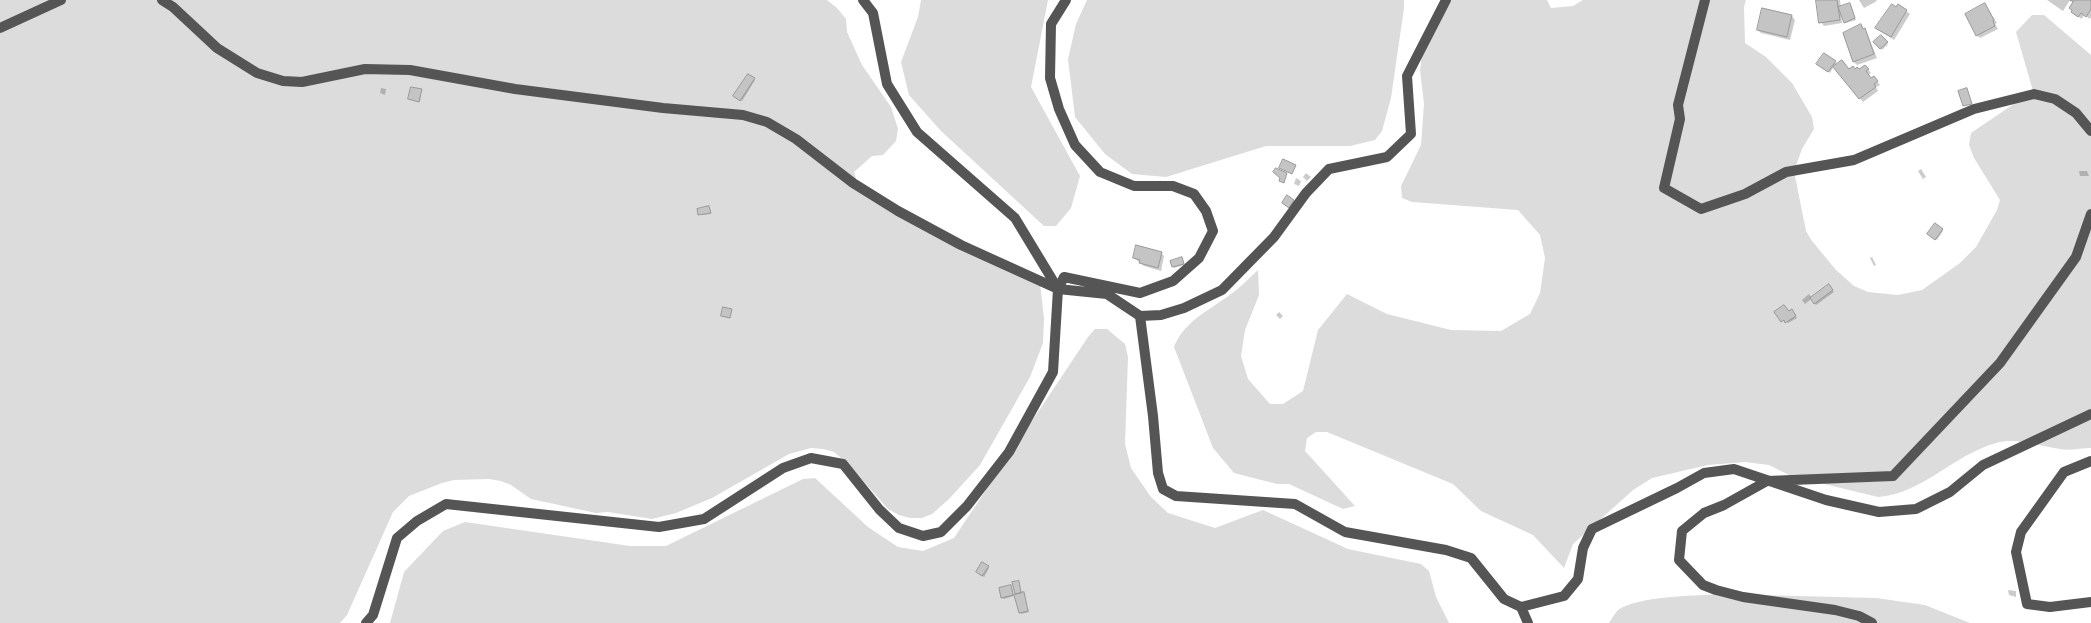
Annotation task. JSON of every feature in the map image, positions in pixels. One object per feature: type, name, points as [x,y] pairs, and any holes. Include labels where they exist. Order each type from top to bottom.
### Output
[{"type":"street","points":[[0,28],[61,0]]},
{"type":"street","points":[[162,0],[173,7],[217,48],[257,73],[283,81],[302,82],[365,69],[410,70],[525,90],[662,108],[742,115],[767,122],[796,139],[853,183],[898,211],[961,245],[1058,289],[1107,294],[1140,316],[1161,315],[1184,308],[1222,290],[1274,237],[1306,193],[1329,169],[1387,157],[1410,134],[1407,76],[1446,0]]},
{"type":"street","points":[[862,0],[872,13],[887,84],[917,132],[1015,218],[1058,289]]},
{"type":"street","points":[[366,623],[373,615],[397,538],[417,521],[446,504],[659,526],[704,519],[783,468],[811,458],[843,464],[879,509],[899,528],[923,536],[941,532],[968,506],[1009,452],[1053,372],[1058,289],[1064,277],[1140,293],[1173,281],[1199,258],[1213,231],[1206,210],[1194,194],[1174,186],[1134,186],[1100,172],[1075,145],[1059,109],[1050,78],[1051,24],[1066,0]]},
{"type":"street","points":[[1705,0],[1678,105],[1680,119],[1664,188],[1701,209],[1745,194],[1786,172],[1854,160],[1974,109],[2034,94],[2055,99],[2076,113],[2091,131]]},
{"type":"street","points":[[1872,623],[1859,616],[1835,610],[1742,597],[1703,585],[1679,560],[1682,531],[1704,513],[1724,505],[1768,481],[1893,476],[2000,363],[2076,257],[2091,214]]},
{"type":"street","points":[[1140,316],[1153,416],[1158,473],[1163,489],[1176,496],[1295,504],[1345,532],[1446,550],[1471,558],[1504,600],[1521,607],[1564,596],[1578,579],[1583,548],[1592,529],[1704,473],[1734,469],[1826,500],[1879,512],[1916,509],[1950,492],[1983,465],[2091,414]]},
{"type":"street","points":[[2091,461],[2064,472],[2022,532],[2016,552],[2028,604],[2050,607],[2091,602]]},
{"type":"street","points":[[1521,607],[1528,623]]},
{"type":"shaded area","points":[[0,0],[827,0],[846,19],[847,32],[862,65],[891,107],[898,129],[896,141],[883,155],[872,156],[854,172],[858,185],[1040,283],[1044,318],[1043,343],[1030,377],[980,465],[949,499],[932,514],[922,518],[910,518],[888,509],[851,467],[834,452],[811,448],[789,454],[712,498],[676,513],[652,519],[608,512],[596,513],[531,499],[511,485],[501,481],[489,479],[454,480],[409,496],[393,512],[347,615],[340,623],[0,623]]},
{"type":"shaded area","points":[[921,0],[1048,0],[1031,87],[1080,176],[1071,208],[1056,226],[1044,226],[941,131],[909,95],[901,62],[918,17]]},
{"type":"shaded area","points":[[1087,0],[1404,0],[1391,98],[1382,131],[1375,140],[1350,146],[1266,146],[1166,177],[1132,174],[1105,154],[1075,117],[1068,59],[1076,24]]},
{"type":"shaded area","points":[[1445,0],[1547,0],[1551,8],[1573,6],[1583,0],[1746,0],[1744,7],[1745,43],[1766,57],[1792,83],[1812,117],[1814,129],[1802,149],[1794,171],[1806,231],[1836,270],[1854,286],[1868,292],[1898,295],[1922,290],[1960,263],[1976,247],[1997,210],[2000,200],[1974,158],[1969,145],[1971,133],[2033,91],[2016,32],[2032,15],[2044,15],[2091,55],[2091,448],[2064,450],[2020,441],[2004,441],[1966,456],[1909,489],[1878,497],[1791,476],[1769,465],[1745,462],[1708,465],[1652,478],[1633,490],[1573,544],[1564,568],[1533,535],[1481,511],[1453,484],[1327,432],[1316,432],[1307,438],[1305,451],[1355,506],[1343,509],[1289,484],[1277,484],[1234,473],[1213,448],[1174,347],[1178,338],[1191,323],[1235,291],[1258,270],[1259,295],[1245,330],[1241,356],[1248,379],[1270,404],[1283,404],[1303,391],[1318,330],[1347,294],[1387,314],[1451,330],[1501,331],[1530,314],[1540,293],[1545,258],[1540,235],[1518,210],[1412,202],[1402,198],[1401,186],[1421,145],[1424,104],[1420,70],[1423,47]]},
{"type":"shaded area","points":[[1095,329],[1107,329],[1125,344],[1128,357],[1125,444],[1131,468],[1151,497],[1168,513],[1215,528],[1263,510],[1348,549],[1421,564],[1429,571],[1436,597],[1449,623],[390,623],[404,572],[443,531],[465,522],[630,546],[666,546],[803,479],[815,478],[868,527],[898,547],[923,551],[954,538]]},
{"type":"shaded area","points":[[1719,594],[1876,598],[1925,605],[1970,623],[1609,623],[1618,610],[1638,602],[1652,599]]},
{"type":"building","points":[[1816,0],[1837,0],[1840,20],[1819,23]]},
{"type":"building","points":[[2070,0],[2091,0],[2091,9],[2086,17],[2081,13],[2078,17],[2071,12],[2072,10],[2069,8],[2073,2]]},
{"type":"building","points":[[1850,3],[1855,18],[1844,23],[1838,7]]},
{"type":"building","points":[[1985,3],[1995,26],[1976,36],[1965,14]]},
{"type":"building","points":[[1892,4],[1896,7],[1898,4],[1907,10],[1891,37],[1875,28]]},
{"type":"building","points":[[1762,8],[1792,15],[1787,37],[1757,30]]},
{"type":"building","points":[[1861,24],[1863,29],[1865,28],[1874,54],[1853,62],[1843,33]]},
{"type":"building","points":[[1881,35],[1888,42],[1880,49],[1873,42]]},
{"type":"building","points":[[1824,53],[1836,61],[1828,72],[1816,64]]},
{"type":"building","points":[[1842,60],[1849,69],[1853,66],[1855,69],[1857,67],[1859,69],[1865,65],[1869,69],[1866,71],[1871,78],[1874,76],[1878,81],[1874,84],[1876,87],[1859,99],[1833,67]]},
{"type":"building","points":[[748,74],[755,78],[740,101],[733,96]]},
{"type":"building","points":[[411,87],[422,89],[419,102],[408,99]]},
{"type":"building","points":[[1967,88],[1972,104],[1963,106],[1958,91]]},
{"type":"building","points":[[1283,159],[1296,165],[1292,174],[1279,168]]},
{"type":"building","points":[[1276,168],[1287,173],[1284,183],[1279,181],[1280,178],[1273,172]]},
{"type":"building","points":[[1287,195],[1294,200],[1289,208],[1282,203]]},
{"type":"building","points":[[709,206],[711,213],[698,215],[697,209]]},
{"type":"building","points":[[1935,223],[1943,229],[1935,240],[1927,234]]},
{"type":"building","points":[[1136,245],[1162,252],[1158,268],[1139,263],[1140,260],[1133,258]]},
{"type":"building","points":[[1182,257],[1184,264],[1172,267],[1170,261]]},
{"type":"building","points":[[1829,284],[1833,290],[1814,304],[1810,298]]},
{"type":"building","points":[[1784,305],[1789,311],[1792,309],[1796,316],[1785,323],[1784,320],[1781,322],[1774,312]]},
{"type":"building","points":[[723,307],[732,309],[730,318],[721,316]]},
{"type":"building","points":[[982,562],[989,566],[982,576],[976,572]]},
{"type":"building","points":[[1019,581],[1021,593],[1015,594],[1012,582]]},
{"type":"building","points":[[1011,585],[1013,595],[1001,598],[999,588]]},
{"type":"building","points":[[1024,592],[1028,611],[1019,613],[1014,595]]}]
